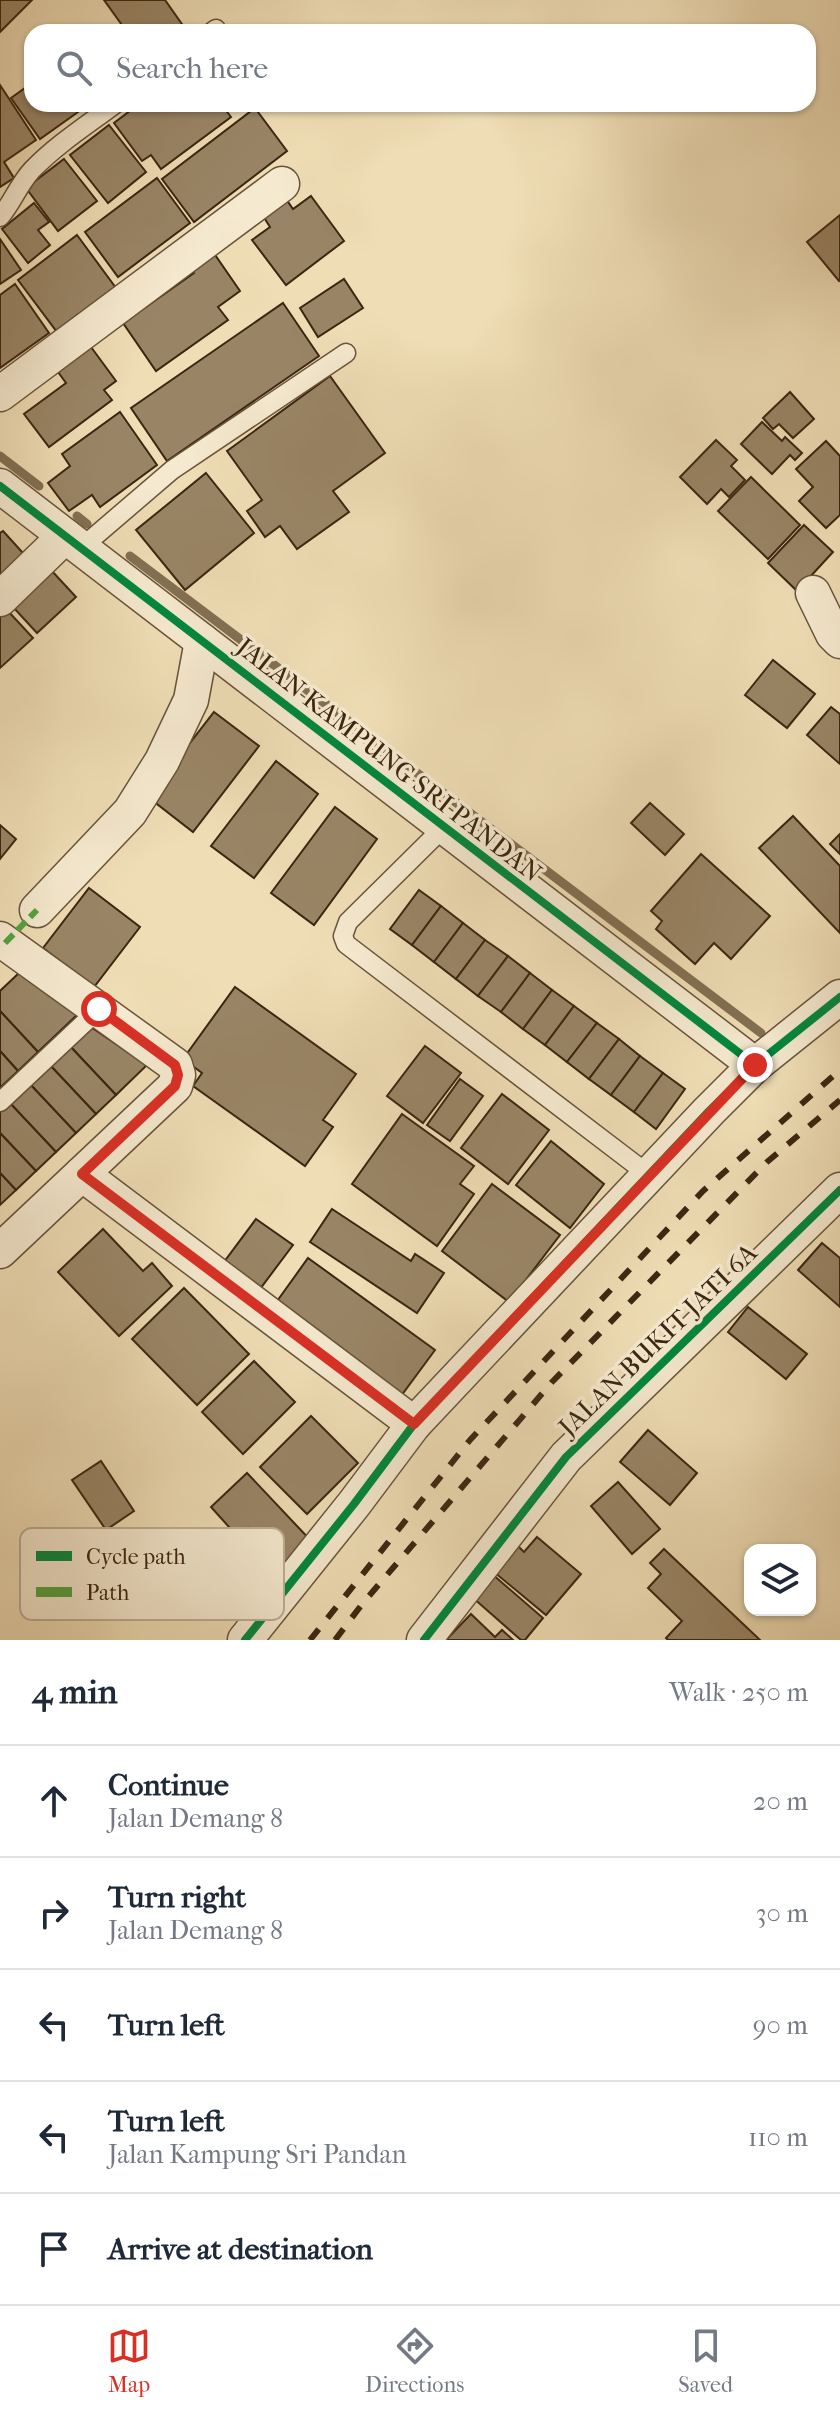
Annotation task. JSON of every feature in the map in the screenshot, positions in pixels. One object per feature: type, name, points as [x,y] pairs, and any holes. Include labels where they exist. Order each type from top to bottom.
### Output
[{"type":"street","points":[[0,394],[282,184]]},
{"type":"street","name":"JALAN KAMPUNG SRI PANDAN","points":[[0,486],[755,1065]]},
{"type":"street","points":[[0,599],[73,542]]},
{"type":"street","points":[[813,593],[833,634],[840,641]]},
{"type":"street","points":[[37,910],[130,812],[162,761],[191,700],[202,641]]},
{"type":"street","points":[[0,1251],[175,1086],[178,1075],[175,1065],[2,943]]},
{"type":"street","points":[[284,1591],[414,1424],[755,1065],[840,997]]},
{"type":"street","points":[[82,1174],[414,1424]]},
{"type":"street","name":"JALAN BUKIT JATI 6A","points":[[424,1640],[566,1457],[840,1190]]},
{"type":"street","points":[[245,1640],[261,1620]]},
{"type":"lane","points":[[0,217],[30,172],[104,112]]},
{"type":"lane","points":[[73,542],[172,470],[346,353]]},
{"type":"lane","points":[[444,827],[348,922],[343,936],[346,944],[649,1175]]},
{"type":"lane","points":[[0,1102],[99,1009]]},
{"type":"building","points":[[0,0],[32,0],[0,32]]},
{"type":"building","points":[[104,0],[165,0],[182,24],[121,24]]},
{"type":"building","points":[[0,85],[36,140],[4,162],[14,178],[0,187]]},
{"type":"building","points":[[24,89],[24,112],[78,112],[40,139],[11,98]]},
{"type":"building","points":[[128,112],[227,112],[231,117],[161,169],[151,155],[142,161],[114,123]]},
{"type":"building","points":[[250,112],[258,112],[287,151],[194,222],[162,179]]},
{"type":"building","points":[[109,125],[146,172],[108,203],[70,155]]},
{"type":"building","points":[[64,159],[97,201],[58,231],[26,188]]},
{"type":"building","points":[[157,178],[190,223],[118,277],[85,232]]},
{"type":"building","points":[[311,196],[344,241],[286,285],[252,240],[270,227],[263,216],[286,199],[293,209]]},
{"type":"building","points":[[34,203],[49,222],[38,230],[50,245],[28,263],[2,229]]},
{"type":"building","points":[[840,215],[840,280],[839,281],[807,242]]},
{"type":"building","points":[[77,235],[116,288],[57,332],[18,280]]},
{"type":"building","points":[[0,239],[21,270],[0,284]]},
{"type":"building","points":[[211,249],[240,291],[218,307],[228,320],[156,371],[123,323],[194,273],[189,265]]},
{"type":"building","points":[[344,279],[363,308],[318,337],[300,308]]},
{"type":"building","points":[[15,284],[49,333],[0,368],[0,295]]},
{"type":"building","points":[[283,303],[319,356],[167,461],[131,408]]},
{"type":"building","points":[[91,347],[116,381],[104,390],[112,400],[49,447],[24,414],[66,383],[58,372]]},
{"type":"building","points":[[330,376],[385,453],[333,491],[349,512],[297,549],[280,526],[265,537],[247,511],[262,500],[227,451]]},
{"type":"building","points":[[790,392],[814,419],[793,438],[779,424],[773,429],[763,418]]},
{"type":"building","points":[[120,412],[157,465],[100,507],[92,495],[69,511],[48,483],[70,466],[62,454]]},
{"type":"building","points":[[762,422],[782,441],[785,437],[802,453],[795,460],[790,455],[772,474],[741,444]]},
{"type":"building","points":[[716,440],[737,460],[731,466],[745,480],[729,497],[721,489],[707,504],[680,477]]},
{"type":"building","points":[[826,441],[840,456],[840,515],[826,528],[799,501],[813,487],[796,469]]},
{"type":"building","points":[[206,473],[254,533],[185,590],[136,530]]},
{"type":"building","points":[[751,477],[800,525],[768,559],[718,511]]},
{"type":"building","points":[[804,525],[833,552],[797,591],[768,563]]},
{"type":"building","points":[[3,531],[32,563],[0,597],[0,533]]},
{"type":"building","points":[[51,570],[76,597],[37,633],[13,607]]},
{"type":"building","points":[[7,610],[33,638],[0,668],[0,617]]},
{"type":"building","points":[[773,660],[815,694],[787,728],[745,695]]},
{"type":"building","points":[[831,707],[840,714],[840,764],[807,735]]},
{"type":"building","points":[[214,712],[259,746],[193,832],[148,797]]},
{"type":"building","points":[[276,761],[318,794],[254,878],[211,846]]},
{"type":"building","points":[[650,803],[684,834],[665,855],[631,823]]},
{"type":"building","points":[[335,807],[377,839],[314,925],[271,893]]},
{"type":"building","points":[[793,816],[840,866],[840,933],[759,848]]},
{"type":"building","points":[[0,825],[16,839],[0,859]]},
{"type":"building","points":[[840,834],[840,854],[830,844]]},
{"type":"building","points":[[701,854],[770,916],[731,959],[714,943],[695,964],[656,929],[662,921],[651,911]]},
{"type":"building","points":[[89,888],[140,927],[94,987],[43,948]]},
{"type":"building","points":[[419,890],[441,906],[412,945],[390,929]]},
{"type":"building","points":[[441,906],[463,923],[434,962],[412,945]]},
{"type":"building","points":[[463,923],[485,940],[456,979],[434,962]]},
{"type":"building","points":[[485,940],[508,956],[478,996],[456,979]]},
{"type":"building","points":[[508,956],[530,973],[501,1012],[478,996]]},
{"type":"building","points":[[21,971],[78,1014],[38,1052],[0,1011],[0,991]]},
{"type":"building","points":[[530,973],[552,990],[523,1029],[501,1012]]},
{"type":"building","points":[[235,987],[356,1074],[323,1120],[333,1127],[305,1166],[193,1086],[202,1073],[183,1059]]},
{"type":"building","points":[[552,990],[574,1006],[545,1045],[523,1029]]},
{"type":"building","points":[[574,1006],[597,1023],[567,1062],[545,1045]]},
{"type":"building","points":[[0,1011],[38,1052],[18,1071],[0,1051]]},
{"type":"building","points":[[597,1023],[619,1039],[589,1079],[567,1062]]},
{"type":"building","points":[[88,1025],[147,1065],[116,1095],[68,1044]]},
{"type":"building","points":[[619,1039],[640,1056],[611,1095],[589,1079]]},
{"type":"building","points":[[68,1044],[116,1095],[96,1114],[48,1063]]},
{"type":"building","points":[[425,1046],[461,1073],[423,1123],[387,1096]]},
{"type":"building","points":[[0,1051],[18,1071],[0,1088]]},
{"type":"building","points":[[640,1056],[663,1073],[634,1112],[611,1095]]},
{"type":"building","points":[[48,1063],[96,1114],[76,1133],[28,1082]]},
{"type":"building","points":[[663,1073],[685,1089],[656,1129],[634,1112]]},
{"type":"building","points":[[460,1079],[483,1096],[450,1141],[427,1125]]},
{"type":"building","points":[[28,1082],[76,1133],[56,1152],[8,1101]]},
{"type":"building","points":[[502,1094],[549,1130],[508,1184],[461,1148]]},
{"type":"building","points":[[8,1101],[56,1152],[36,1171],[0,1133],[0,1108]]},
{"type":"building","points":[[402,1114],[474,1166],[460,1184],[474,1194],[437,1246],[352,1184]]},
{"type":"building","points":[[0,1133],[36,1171],[16,1190],[0,1173]]},
{"type":"building","points":[[551,1141],[604,1184],[570,1228],[516,1185]]},
{"type":"building","points":[[0,1173],[16,1190],[0,1205]]},
{"type":"building","points":[[492,1184],[560,1235],[509,1302],[442,1251]]},
{"type":"building","points":[[332,1209],[411,1261],[415,1254],[444,1273],[417,1313],[310,1242]]},
{"type":"building","points":[[256,1219],[293,1245],[257,1293],[221,1266]]},
{"type":"building","points":[[103,1229],[143,1271],[152,1263],[172,1286],[119,1336],[58,1272]]},
{"type":"building","points":[[822,1243],[840,1258],[840,1307],[798,1270]]},
{"type":"building","points":[[308,1258],[435,1350],[401,1396],[275,1304]]},
{"type":"building","points":[[184,1288],[249,1354],[197,1405],[132,1339]]},
{"type":"building","points":[[748,1307],[807,1354],[786,1379],[728,1332]]},
{"type":"building","points":[[254,1361],[295,1402],[243,1454],[202,1412]]},
{"type":"building","points":[[311,1416],[358,1463],[307,1514],[260,1467]]},
{"type":"building","points":[[648,1430],[697,1473],[670,1505],[620,1462]]},
{"type":"building","points":[[101,1461],[134,1511],[105,1528],[72,1480]]},
{"type":"building","points":[[247,1473],[314,1544],[284,1572],[284,1528],[230,1528],[211,1507]]},
{"type":"building","points":[[618,1482],[660,1529],[632,1554],[591,1506]]},
{"type":"building","points":[[537,1537],[581,1574],[546,1615],[494,1572],[517,1545],[524,1552]]},
{"type":"building","points":[[664,1549],[760,1640],[668,1640],[666,1638],[682,1621],[648,1588],[661,1574],[650,1563]]},
{"type":"building","points":[[492,1574],[543,1618],[525,1640],[521,1640],[472,1597]]},
{"type":"building","points":[[471,1614],[495,1637],[502,1630],[513,1640],[446,1640]]},
{"type":"waterway","points":[[0,456],[39,486]]},
{"type":"waterway","points":[[77,516],[87,524]]},
{"type":"waterway","points":[[130,556],[761,1033]]},
{"type":"railway","points":[[310,1640],[470,1440],[703,1191],[840,1070]]},
{"type":"railway","points":[[335,1640],[552,1382],[767,1162],[840,1100]]},
{"type":"marked path","points":[[5,943],[37,910]]},
{"type":"cycle path","points":[[0,486],[755,1065]]},
{"type":"cycle path","points":[[284,1591],[414,1424],[709,1111],[755,1065],[840,997]]},
{"type":"cycle path","points":[[424,1640],[566,1457],[840,1190]]},
{"type":"cycle path","points":[[245,1640],[261,1620]]},
{"type":"route","points":[[99,1009],[175,1065],[178,1075],[175,1086],[82,1174],[414,1424],[755,1065]]}]
